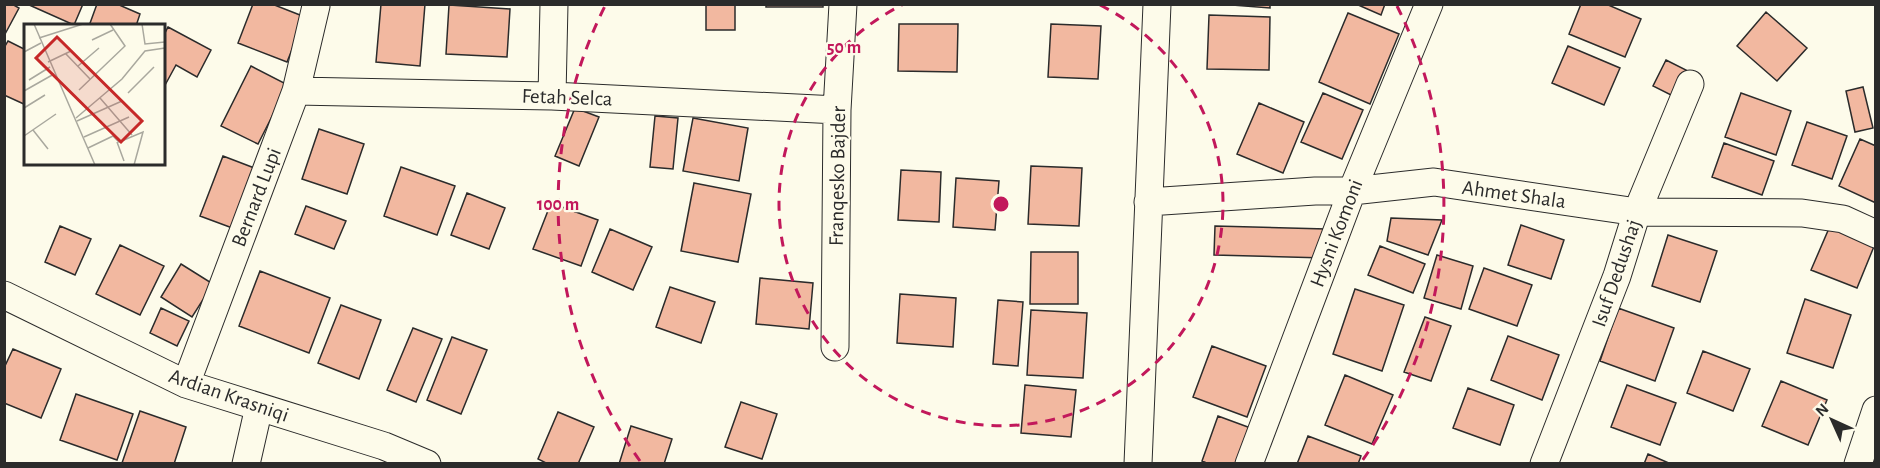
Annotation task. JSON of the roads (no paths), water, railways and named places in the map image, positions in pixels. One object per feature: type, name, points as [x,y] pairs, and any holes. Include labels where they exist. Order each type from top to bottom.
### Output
[{"type":"street","points":[[552,96],[554,4]]},
{"type":"street","name":"Franqesko Bajder","points":[[835,347],[837,110],[843,4]]},
{"type":"street","points":[[1137,464],[1157,4]]},
{"type":"street","name":"Hysni Komoni","points":[[1249,464],[1352,190],[1429,4]]},
{"type":"street","name":"Bernard Lupi","points":[[186,384],[296,91],[316,6]]},
{"type":"street","name":"Isuf Dedushaj","points":[[1544,464],[1617,276],[1637,212],[1690,84]]},
{"type":"street","name":"Fetah Selca","points":[[296,91],[552,96],[837,110]]},
{"type":"street","name":"Ahmet Shala","points":[[1148,202],[1352,190],[1434,182],[1637,212],[1802,213],[1843,219],[1875,234]]},
{"type":"street","name":"Ardian Krasniqi","points":[[4,295],[186,384],[260,408],[381,455],[428,464]]},
{"type":"street","points":[[246,464],[260,408]]},
{"type":"street","points":[[1858,464],[1875,410]]}]
